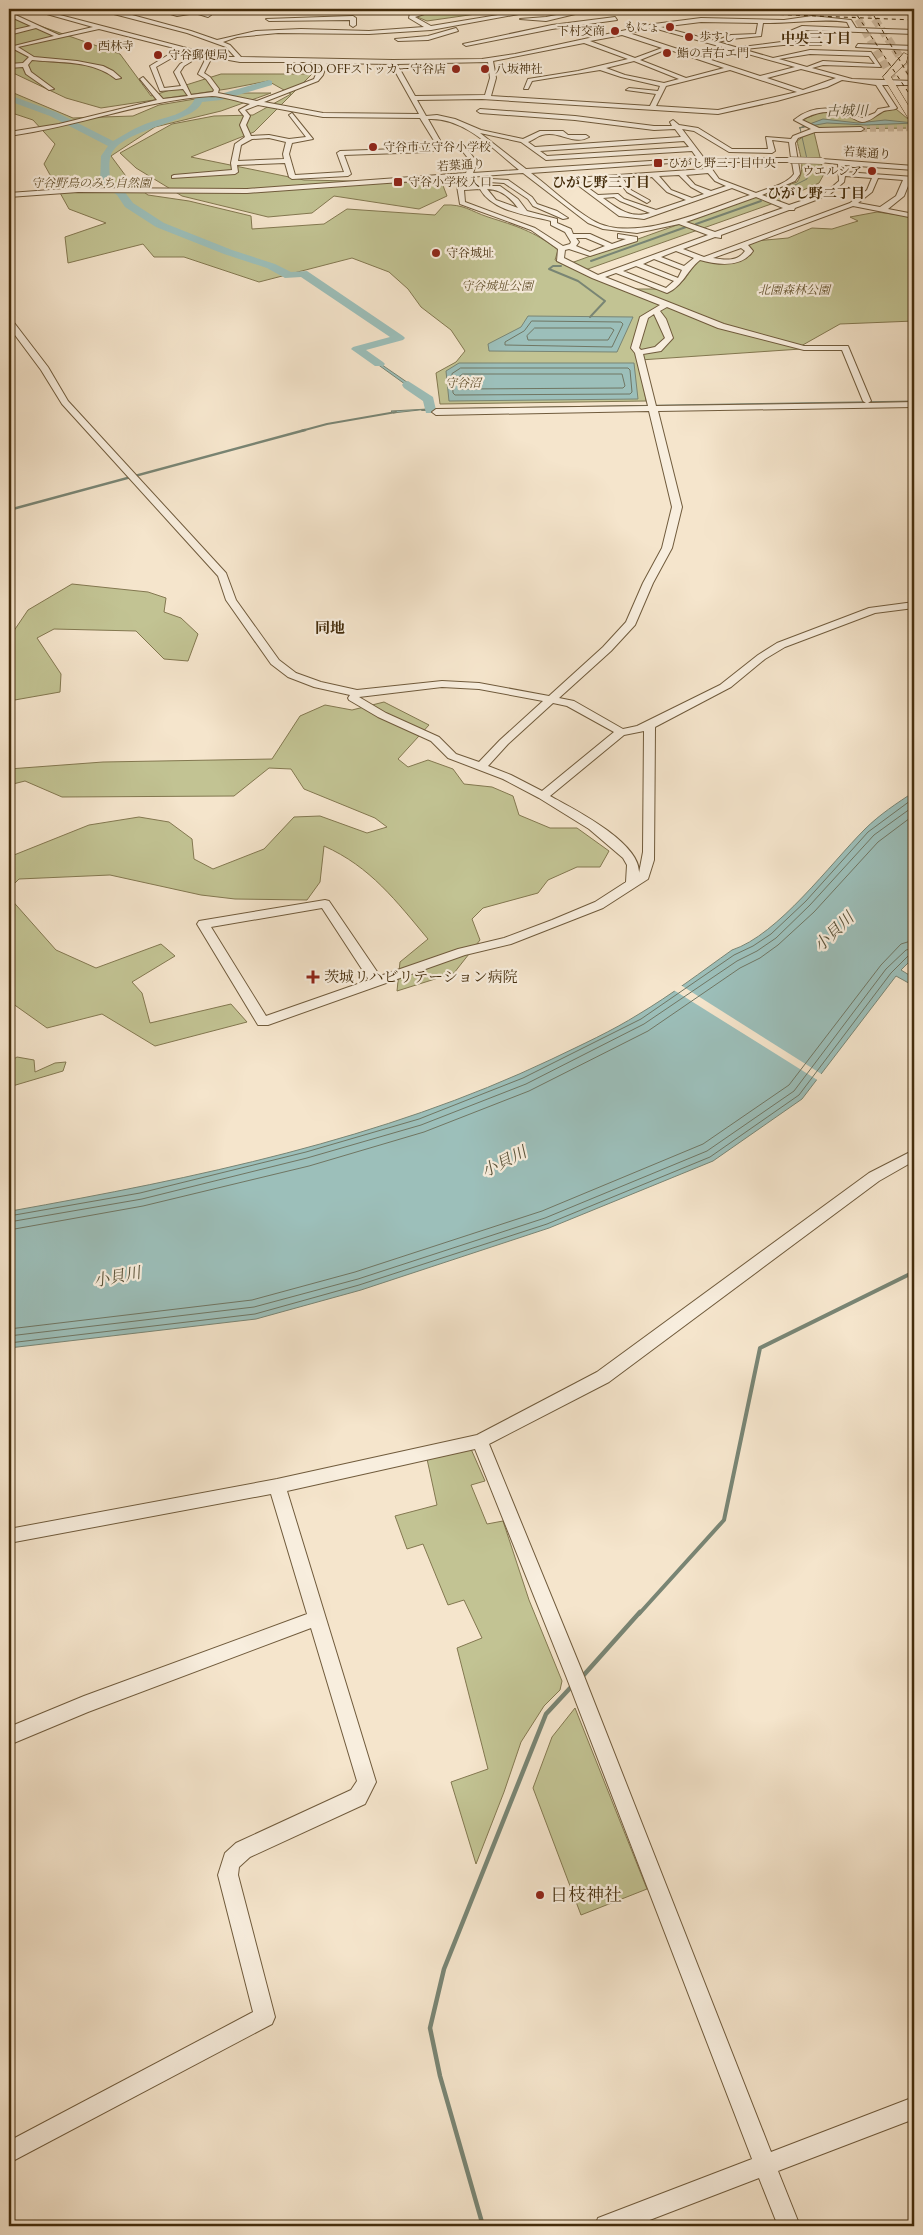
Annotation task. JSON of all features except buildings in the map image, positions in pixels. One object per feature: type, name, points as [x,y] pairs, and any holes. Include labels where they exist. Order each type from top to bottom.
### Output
[{"type":"main road","points":[[899,47],[911,63]]},
{"type":"main road","points":[[904,56],[903,61],[887,77],[914,121]]},
{"type":"main road","points":[[898,87],[914,111]]},
{"type":"street","points":[[34,9],[110,11],[193,33],[219,42],[230,47],[240,60]]},
{"type":"street","points":[[34,9],[210,56],[240,60],[324,62],[491,60],[654,26],[738,17],[784,22],[812,18],[845,20],[849,21],[854,30]]},
{"type":"street","points":[[135,18],[137,10],[163,9],[177,14],[194,10],[208,15]]},
{"type":"street","points":[[243,9],[262,9],[274,25]]},
{"type":"street","points":[[411,16],[414,9]]},
{"type":"street","points":[[411,16],[436,9]]},
{"type":"street","points":[[244,35],[236,29],[274,25],[302,29],[397,31],[544,9],[554,13],[526,20]]},
{"type":"street","points":[[337,40],[374,38],[417,39],[486,25],[546,19],[593,9]]},
{"type":"street","points":[[786,9],[838,9]]},
{"type":"street","points":[[299,18],[314,12]]},
{"type":"street","points":[[9,14],[57,35]]},
{"type":"street","points":[[411,16],[452,37]]},
{"type":"street","points":[[121,22],[135,18]]},
{"type":"street","points":[[270,19],[353,18],[353,25]]},
{"type":"street","points":[[476,19],[486,25]]},
{"type":"street","points":[[466,44],[532,30],[615,19]]},
{"type":"street","points":[[526,20],[532,30]]},
{"type":"street","points":[[714,42],[731,37],[760,35],[761,21]]},
{"type":"street","points":[[11,47],[57,35],[68,35],[114,25]]},
{"type":"street","points":[[149,28],[157,25]]},
{"type":"street","points":[[190,97],[177,72],[182,65],[219,42],[244,35],[278,35],[302,29],[310,32],[320,29],[361,25]]},
{"type":"street","points":[[377,25],[394,25],[397,31]]},
{"type":"street","points":[[9,33],[36,26]]},
{"type":"street","points":[[654,26],[805,67],[850,73]]},
{"type":"street","points":[[726,28],[743,28]]},
{"type":"street","points":[[752,29],[761,29]]},
{"type":"street","points":[[792,43],[792,32],[800,29],[914,32]]},
{"type":"street","points":[[686,35],[697,31]]},
{"type":"street","points":[[290,39],[291,32]]},
{"type":"street","points":[[308,40],[310,32]]},
{"type":"street","points":[[493,32],[502,36]]},
{"type":"street","points":[[623,32],[803,92]]},
{"type":"street","points":[[180,37],[193,33]]},
{"type":"street","points":[[165,37],[173,39]]},
{"type":"street","points":[[459,40],[484,50],[491,60],[494,75],[493,84],[487,97]]},
{"type":"street","points":[[584,41],[636,59],[686,80]]},
{"type":"street","points":[[740,48],[792,43],[830,44]]},
{"type":"street","points":[[848,45],[914,48]]},
{"type":"street","points":[[526,88],[530,80],[601,68],[636,59],[668,46]]},
{"type":"street","points":[[11,47],[32,56],[30,58]]},
{"type":"street","points":[[183,49],[153,66],[162,90],[185,87]]},
{"type":"street","points":[[412,98],[487,97],[724,112],[803,92],[850,73],[879,66],[871,54],[810,52],[775,58]]},
{"type":"street","points":[[210,56],[201,74],[217,90],[215,94]]},
{"type":"street","points":[[25,65],[30,58]]},
{"type":"street","points":[[30,58],[99,66],[108,69],[118,78]]},
{"type":"street","points":[[248,137],[243,125],[247,116],[242,110],[276,94],[316,80],[320,75],[324,62]]},
{"type":"street","points":[[393,62],[422,117],[439,144]]},
{"type":"street","points":[[760,78],[823,63],[878,83],[914,83]]},
{"type":"street","points":[[9,66],[25,65]]},
{"type":"street","points":[[25,65],[28,73],[51,89]]},
{"type":"street","points":[[601,68],[623,76],[664,85],[732,68]]},
{"type":"street","points":[[565,75],[573,81]]},
{"type":"street","points":[[198,78],[206,77]]},
{"type":"street","points":[[181,79],[189,78]]},
{"type":"street","points":[[143,79],[161,100]]},
{"type":"street","points":[[818,130],[797,120],[813,111],[826,110],[848,114],[862,120],[877,114],[880,110],[894,108],[878,83]]},
{"type":"street","points":[[652,108],[664,85]]},
{"type":"street","points":[[629,90],[661,93]]},
{"type":"street","points":[[9,134],[59,126],[161,100],[215,94],[323,115],[446,119],[490,134],[523,141],[546,158],[694,148]]},
{"type":"street","points":[[275,105],[288,100],[285,96],[276,94]]},
{"type":"street","points":[[507,113],[514,99]]},
{"type":"street","points":[[677,110],[672,120],[709,171],[718,180],[730,187],[798,211]]},
{"type":"street","points":[[480,111],[654,128],[676,126],[696,129],[731,150],[772,151],[768,138],[793,140],[800,134],[818,130],[861,129]]},
{"type":"street","points":[[174,177],[235,172],[234,163],[238,144],[248,137],[270,137],[289,141],[310,139],[304,130],[298,126],[292,115]]},
{"type":"street","points":[[464,124],[524,172],[595,224],[624,230],[657,229],[788,183],[796,177],[797,170],[793,140]]},
{"type":"street","points":[[632,142],[629,138],[630,136],[647,133],[654,128]]},
{"type":"street","points":[[523,141],[534,138],[540,133],[563,133],[566,137],[599,138],[620,164]]},
{"type":"street","points":[[534,149],[686,140]]},
{"type":"street","points":[[289,141],[286,154],[292,177],[351,173],[340,153],[428,150],[438,148],[439,144]]},
{"type":"street","points":[[439,144],[463,147],[474,162],[467,175],[459,180],[462,203],[533,229],[562,248],[575,244],[568,231],[556,224],[492,201],[486,196],[482,187]]},
{"type":"street","name":"若葉通り","points":[[9,195],[99,190],[240,192],[702,159],[822,161],[914,168]]},
{"type":"street","points":[[234,163],[288,162]]},
{"type":"street","points":[[599,278],[832,192],[840,185],[843,174],[841,162]]},
{"type":"street","points":[[585,167],[593,178]]},
{"type":"street","points":[[709,171],[574,180],[621,215],[644,217],[730,187]]},
{"type":"street","points":[[680,172],[693,186],[711,194]]},
{"type":"street","points":[[364,174],[365,183]]},
{"type":"street","points":[[653,174],[669,191],[691,200]]},
{"type":"street","points":[[843,174],[910,179],[898,200],[881,210]]},
{"type":"street","points":[[618,176],[635,195],[668,208]]},
{"type":"street","points":[[617,271],[667,292],[679,281],[686,269],[701,258],[741,245],[807,218],[816,217],[852,204],[870,191],[876,176]]},
{"type":"street","points":[[460,186],[505,180],[525,194],[535,204],[565,218]]},
{"type":"street","points":[[460,186],[499,188],[516,200],[523,211]]},
{"type":"street","points":[[905,189],[914,190]]},
{"type":"street","points":[[597,197],[616,195],[622,200],[724,238]]},
{"type":"street","points":[[898,200],[906,200]]},
{"type":"street","points":[[852,204],[914,216]]},
{"type":"street","points":[[605,210],[613,209]]},
{"type":"street","points":[[504,219],[523,211]]},
{"type":"street","points":[[828,213],[842,218]]},
{"type":"street","points":[[556,224],[565,218],[584,215]]},
{"type":"street","points":[[807,218],[820,226]]},
{"type":"street","points":[[556,224],[577,225],[601,233],[634,239],[590,254],[570,247]]},
{"type":"street","points":[[571,236],[586,236],[612,246]]},
{"type":"street","points":[[677,249],[701,258],[725,262],[741,259],[748,251],[747,247],[733,242]]},
{"type":"street","points":[[562,248],[560,259],[599,278],[721,326],[798,346],[846,348],[868,401]]},
{"type":"street","points":[[655,257],[686,269]]},
{"type":"street","points":[[637,264],[679,281]]},
{"type":"street","points":[[481,767],[504,742],[606,649],[631,623],[648,584],[667,548],[677,507],[638,353],[635,348],[644,317],[666,305]]},
{"type":"street","points":[[638,353],[658,349],[669,338],[662,319],[655,310]]},
{"type":"street","points":[[9,322],[45,369],[66,402],[222,575],[234,606],[275,662],[292,675],[338,691],[358,692],[461,684],[552,699],[570,703],[621,732]]},
{"type":"street","points":[[436,412],[652,406],[914,405]]},
{"type":"street","points":[[543,796],[621,732],[636,730],[650,725],[730,684],[775,648],[873,610],[914,604]]},
{"type":"street","points":[[358,692],[353,698],[382,715],[435,738],[452,756],[506,777],[543,796],[590,825],[622,850],[632,863],[632,885]]},
{"type":"street","points":[[377,982],[325,904],[203,924],[263,1022],[377,982],[462,952],[507,941],[599,905],[644,876],[647,869],[649,852],[650,725]]},
{"type":"street","points":[[9,1536],[278,1486],[480,1441],[604,1376],[874,1177],[914,1155]]},
{"type":"street","points":[[480,1441],[789,2226]]},
{"type":"street","points":[[9,2152],[265,2017],[228,1875],[228,1866],[233,1857],[243,1850],[358,1797],[367,1782],[278,1486]]},
{"type":"street","points":[[9,1736],[84,1704],[317,1618]]},
{"type":"street","points":[[606,2226],[914,2108]]},
{"type":"green space","points":[[451,9],[511,9],[427,21],[415,16],[432,11]]},
{"type":"green space","points":[[9,15],[120,54],[151,96],[221,74],[312,74],[254,132],[191,157],[304,180],[442,183],[447,196],[419,209],[334,196],[312,213],[268,217],[182,196],[136,168],[120,153],[172,124],[214,116],[253,115],[291,94],[268,81],[101,108],[66,98],[9,71]]},
{"type":"green space","points":[[9,91],[73,118],[133,116],[159,105],[231,93],[271,93],[221,111],[155,127],[111,156],[131,183],[148,195],[189,201],[251,216],[252,229],[324,224],[347,209],[435,215],[444,205],[462,207],[533,234],[558,250],[555,260],[590,277],[683,312],[801,349],[640,360],[646,401],[440,404],[436,373],[456,362],[465,351],[451,330],[421,307],[408,289],[389,272],[352,258],[259,282],[184,257],[154,257],[143,244],[68,263],[65,237],[106,223],[69,209],[44,164],[55,144],[33,120],[9,112]]},
{"type":"green space","points":[[896,109],[914,124],[914,128],[819,129],[801,120],[814,115],[816,111],[829,111],[864,121],[879,114],[881,111]]},
{"type":"green space","points":[[814,132],[824,174],[819,183],[774,203],[585,270],[571,263],[797,182],[802,167],[797,141],[807,134]]},
{"type":"green space","name":"北園森林公園","points":[[877,212],[914,217],[914,321],[840,324],[801,346],[720,324],[634,289],[658,289],[668,293],[684,280],[698,260],[736,262],[751,255],[750,247],[746,245],[755,241],[788,238],[812,228],[832,229],[858,221],[850,217]]},
{"type":"green space","points":[[72,584],[148,592],[166,598],[164,612],[181,618],[198,634],[188,661],[164,659],[136,631],[54,629],[37,638],[61,674],[60,692],[9,701],[9,638],[28,610]]},
{"type":"green space","points":[[384,702],[429,725],[398,759],[408,767],[428,760],[453,769],[464,784],[492,787],[513,796],[519,815],[550,828],[577,828],[609,851],[600,867],[577,867],[548,880],[538,893],[483,908],[472,919],[480,940],[454,973],[397,991],[400,962],[428,939],[382,886],[356,864],[324,846],[320,882],[307,900],[235,899],[201,895],[110,875],[19,879],[9,889],[9,857],[89,825],[139,817],[169,822],[192,839],[194,859],[213,869],[264,849],[294,817],[320,816],[367,833],[387,827],[375,818],[304,789],[291,769],[269,768],[234,796],[62,797],[25,781],[9,785],[9,769],[103,762],[272,759],[300,716],[325,705],[352,710]]},
{"type":"green space","points":[[9,897],[56,950],[96,968],[161,944],[175,956],[132,982],[142,993],[150,1023],[231,1004],[247,1022],[155,1046],[102,1014],[47,1028],[9,1001]]},
{"type":"green space","points":[[17,1057],[34,1060],[35,1072],[55,1063],[66,1062],[63,1071],[9,1087],[9,1062]]},
{"type":"green space","points":[[471,1449],[485,1481],[471,1485],[487,1524],[503,1521],[529,1600],[562,1681],[560,1690],[544,1706],[521,1742],[476,1864],[451,1782],[488,1769],[457,1648],[482,1638],[464,1600],[448,1605],[423,1544],[407,1549],[395,1516],[437,1505],[427,1459]]},
{"type":"green space","points":[[575,1708],[647,1889],[581,1915],[533,1788],[552,1737]]},
{"type":"water","points":[[823,119],[858,123],[885,120],[914,123],[867,125],[827,123],[799,128]]},
{"type":"water","points":[[528,316],[633,317],[617,352],[489,351],[488,344],[521,327]]},
{"type":"water","points":[[355,348],[430,398],[429,409],[427,400]]},
{"type":"water","name":"守谷沼","points":[[459,363],[634,363],[638,399],[449,401],[446,371]]},
{"type":"water","points":[[914,401],[914,403],[432,409]]},
{"type":"water","points":[[428,409],[393,413],[391,411]]},
{"type":"water","name":"小貝川","points":[[914,792],[914,957],[901,970],[914,978],[914,986],[896,976],[802,1099],[713,1161],[549,1228],[361,1290],[256,1319],[9,1348],[9,1212],[218,1170],[355,1134],[422,1112],[552,1059],[596,1038],[651,1007],[732,950],[767,930],[803,897],[870,824],[888,809]]},
{"type":"pier","points":[[679,984],[823,1075],[819,1081],[672,989]]},
{"type":"waterway","points":[[113,145],[150,125],[183,115],[198,104],[198,100],[218,98],[269,83]]},
{"type":"waterway","points":[[9,98],[53,114],[113,145]]},
{"type":"waterway","name":"古城川","points":[[787,189],[807,179],[809,168],[800,128],[804,127]]},
{"type":"waterway","points":[[113,145],[106,156],[105,183],[121,193],[129,205],[160,225],[228,252],[271,266],[289,276],[303,273],[399,338],[357,349],[379,364]]},
{"type":"waterway","name":"古城川","points":[[770,198],[787,189]]},
{"type":"waterway","name":"古城川","points":[[696,224],[761,201]]},
{"type":"waterway","name":"古城川","points":[[591,261],[686,227]]},
{"type":"waterway","name":"古城川","points":[[561,266],[553,266],[549,269],[578,281],[605,301],[590,317]]},
{"type":"waterway","points":[[408,385],[429,400],[430,410]]},
{"type":"waterway","points":[[422,410],[439,410]]},
{"type":"waterway","points":[[301,431],[327,424],[396,412]]},
{"type":"waterway","points":[[9,510],[305,430]]},
{"type":"waterway","points":[[639,1614],[724,1520],[760,1348],[914,1272]]},
{"type":"waterway","points":[[582,1677],[640,1612]]},
{"type":"waterway","points":[[483,2226],[440,2076],[430,2028],[444,1969],[546,1714],[572,1686]]},
{"type":"tunnel","points":[[852,9],[898,87]]},
{"type":"tunnel","points":[[868,9],[914,78]]},
{"type":"tunnel","points":[[861,129],[914,128]]},
{"type":"railway","points":[[644,9],[859,18]]},
{"type":"railway","points":[[853,9],[859,18]]},
{"type":"railway","points":[[870,9],[875,18]]},
{"type":"railway","points":[[859,18],[875,18]]},
{"type":"railway","points":[[859,18],[914,101]]},
{"type":"railway","points":[[875,18],[914,20]]},
{"type":"railway","points":[[875,18],[914,85]]},
{"type":"place","name":"もにょ","points":[[670,27]]},
{"type":"place","name":"下村交商","points":[[615,31]]},
{"type":"place","name":"歩すし","points":[[689,37]]},
{"type":"place","name":"西林寺","points":[[88,46]]},
{"type":"place","name":"鮨の吉右エ門","points":[[667,53]]},
{"type":"place","name":"守谷郵便局","points":[[158,55]]},
{"type":"place","name":"FOOD OFFストッカー守谷店","points":[[456,69]]},
{"type":"place","name":"八坂神社","points":[[485,69]]},
{"type":"place","name":"守谷市立守谷小学校","points":[[373,147]]},
{"type":"place","name":"ひがし野三丁目中央","points":[[658,163]]},
{"type":"place","name":"ウエルシア","points":[[872,171]]},
{"type":"place","name":"守谷小学校入口","points":[[398,182]]},
{"type":"place","name":"守谷城址","points":[[436,253]]},
{"type":"place","name":"茨城リハビリテーション病院","points":[[313,977]]},
{"type":"place","name":"日枝神社","points":[[540,1895]]},
{"type":"district","name":"中央三丁目","points":[[816,38]]},
{"type":"district","name":"ひがし野三丁目","points":[[601,182]]},
{"type":"district","name":"ひがし野二丁目","points":[[816,193]]},
{"type":"district","name":"同地","points":[[330,628]]},
{"type":"park label","name":"守谷野鳥のみち自然園","points":[[91,183]]},
{"type":"park label","name":"守谷城址公園","points":[[497,286]]}]
